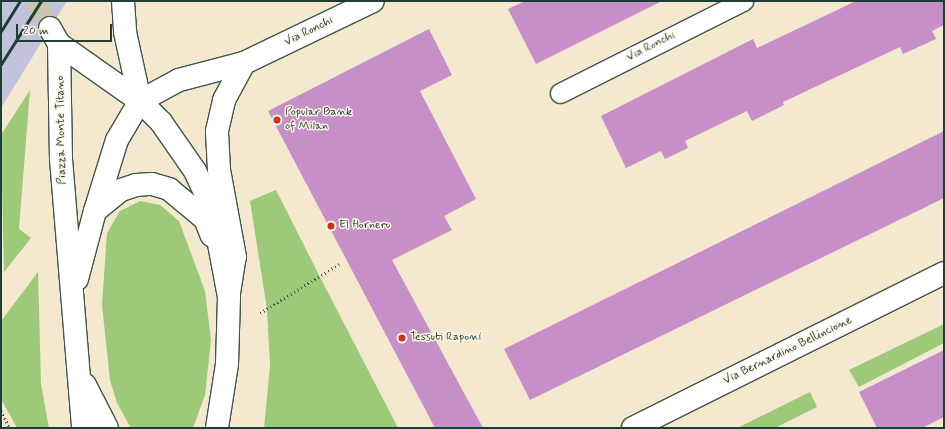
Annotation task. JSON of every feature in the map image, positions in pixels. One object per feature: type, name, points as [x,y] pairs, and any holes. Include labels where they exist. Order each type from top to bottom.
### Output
[{"type":"main road","points":[[123,1],[125,32],[140,101],[180,80],[244,63]]},
{"type":"main road","name":"Via Ronchi","points":[[244,63],[373,1]]},
{"type":"main road","name":"Piazza Monte Titano","points":[[83,428],[75,359],[54,36],[140,101],[161,122],[195,171],[212,207],[224,265],[228,297],[227,364],[217,428]]},
{"type":"main road","name":"Piazza Monte Titano","points":[[228,297],[235,257],[219,170],[217,131],[224,100],[244,63]]},
{"type":"main road","name":"Piazza Monte Titano","points":[[72,315],[81,257],[117,140],[140,101]]},
{"type":"main road","name":"Piazza Monte Titano","points":[[95,211],[121,190],[136,185],[152,184],[169,189],[205,219],[224,265]]},
{"type":"main road","name":"Via Bernardino Bellincione","points":[[633,428],[944,273]]},
{"type":"main road","name":"Piazza Monte Titano","points":[[75,359],[90,398],[107,428]]},
{"type":"lane","name":"Via Ronchi","points":[[560,93],[743,1]]},
{"type":"path","points":[[260,312],[339,264]]},
{"type":"path","points":[[1,411],[10,428]]},
{"type":"shaded area","points":[[1,1],[67,1],[1,108]]},
{"type":"green space","points":[[30,90],[19,229],[31,238],[4,272],[1,135]]},
{"type":"green space","points":[[276,190],[398,428],[264,428],[270,366],[267,309],[250,201]]},
{"type":"green space","points":[[140,201],[160,205],[179,221],[205,291],[211,340],[205,395],[193,428],[131,428],[117,403],[110,380],[102,305],[107,233],[120,211]]},
{"type":"green space","points":[[38,272],[41,384],[49,428],[17,428],[1,399],[1,321]]},
{"type":"green space","points":[[944,324],[944,343],[859,387],[849,370]]},
{"type":"green space","points":[[810,392],[817,407],[775,428],[737,428]]},
{"type":"building","points":[[525,1],[662,1],[536,64],[508,9]]},
{"type":"building","points":[[856,1],[944,1],[944,25],[932,31],[936,39],[903,54],[900,47],[783,102],[784,105],[752,121],[747,111],[685,141],[688,148],[665,159],[661,151],[626,168],[601,116],[753,39],[757,48]]},
{"type":"building","points":[[429,29],[452,75],[420,91],[476,199],[444,216],[452,230],[392,260],[483,428],[435,428],[268,111]]},
{"type":"building","points":[[944,131],[944,198],[530,400],[504,349]]},
{"type":"building","points":[[944,350],[944,417],[922,428],[877,428],[859,392]]},
{"type":"tunnel","points":[[35,1],[50,28]]},
{"type":"railway","points":[[1,31],[20,1]]},
{"type":"railway","points":[[1,64],[41,1]]},
{"type":"place","name":"Popular Bank of Milan","points":[[277,120]]},
{"type":"place","name":"El Hornero","points":[[331,226]]},
{"type":"place","name":"Tessuti Raponi","points":[[402,338]]}]
